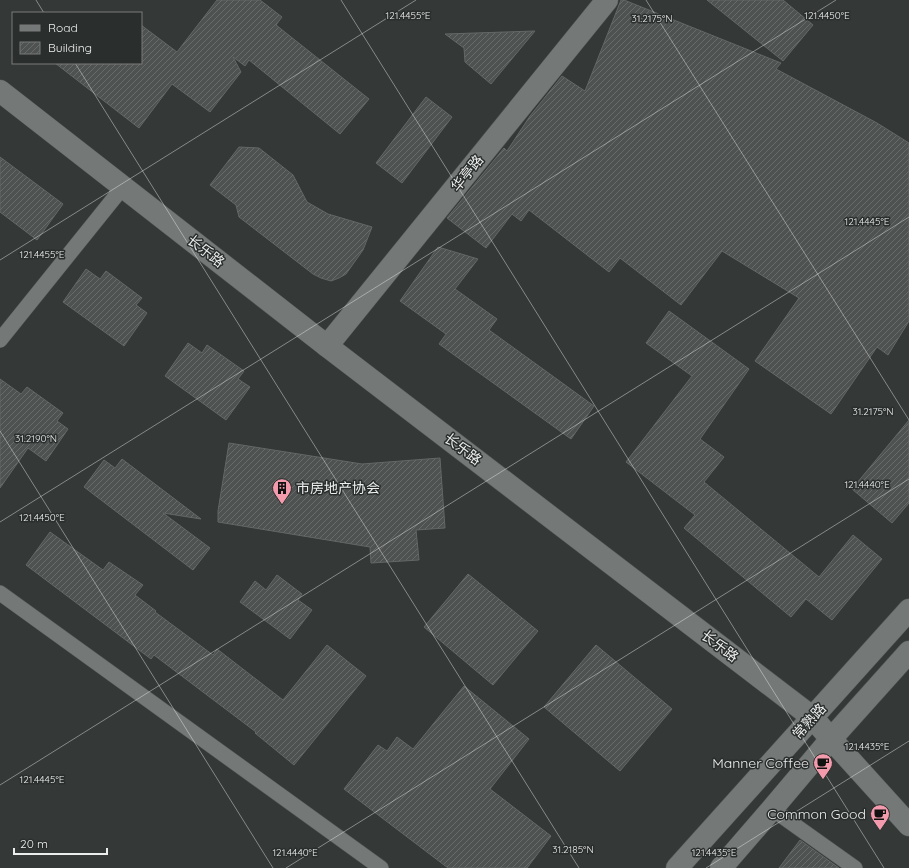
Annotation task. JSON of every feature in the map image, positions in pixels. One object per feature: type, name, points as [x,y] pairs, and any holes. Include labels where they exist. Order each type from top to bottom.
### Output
[{"type":"street","name":"华亭路","points":[[327,346],[607,0]]},
{"type":"street","name":"长乐路","points":[[0,91],[327,346],[812,717],[909,825]]},
{"type":"street","name":"常熟路","points":[[677,868],[909,610]]},
{"type":"street","name":"常熟路","points":[[727,866],[772,809],[831,739],[909,652]]},
{"type":"lane","points":[[0,340],[123,186]]},
{"type":"lane","points":[[0,593],[381,868]]},
{"type":"lane","points":[[772,809],[855,868]]},
{"type":"building","points":[[217,0],[260,0],[282,17],[276,25],[369,99],[340,134],[249,60],[245,66],[233,57],[241,72],[210,112],[172,84],[139,128],[56,64],[142,64],[142,26],[177,52]]},
{"type":"building","points":[[621,0],[781,63],[776,69],[877,123],[909,143],[909,321],[888,355],[877,347],[831,414],[755,361],[799,298],[722,251],[681,305],[620,258],[609,272],[529,210],[521,221],[512,214],[486,248],[447,218],[504,148],[507,151],[530,116],[562,76],[585,91]]},
{"type":"building","points":[[707,0],[783,0],[813,25],[783,61]]},
{"type":"building","points":[[535,31],[491,84],[465,62],[464,48],[445,34]]},
{"type":"building","points":[[426,97],[452,117],[402,183],[376,163]]},
{"type":"building","points":[[239,147],[259,148],[293,175],[307,202],[328,214],[372,227],[363,250],[346,274],[331,281],[313,274],[239,217],[236,205],[210,185]]},
{"type":"building","points":[[0,157],[63,204],[37,240],[0,212]]},
{"type":"building","points":[[438,247],[478,259],[455,289],[497,319],[489,330],[594,406],[571,439],[439,344],[446,334],[400,301]]},
{"type":"building","points":[[86,269],[100,279],[106,271],[142,298],[136,305],[147,313],[124,346],[63,302]]},
{"type":"building","points":[[669,311],[749,369],[700,439],[724,457],[704,482],[819,577],[853,535],[882,559],[832,620],[806,599],[791,617],[684,528],[695,515],[626,462],[692,376],[646,343]]},
{"type":"building","points":[[188,343],[202,353],[207,345],[244,371],[238,379],[250,387],[226,420],[165,376]]},
{"type":"building","points":[[0,379],[21,394],[27,387],[63,413],[57,421],[68,429],[46,461],[28,448],[0,488]]},
{"type":"building","points":[[909,420],[909,503],[892,523],[852,489]]},
{"type":"building","points":[[229,443],[362,464],[440,458],[445,528],[416,530],[419,560],[371,563],[370,547],[218,522],[218,511]]},
{"type":"building","points":[[122,459],[201,519],[163,513],[210,548],[193,570],[84,487],[104,460],[115,468]]},
{"type":"building","points":[[50,532],[103,570],[109,562],[143,585],[135,595],[156,611],[155,612],[213,655],[217,649],[283,700],[327,645],[366,676],[294,765],[255,733],[256,732],[154,655],[151,659],[26,565]]},
{"type":"building","points":[[468,574],[538,631],[493,685],[424,627]]},
{"type":"building","points":[[277,575],[302,594],[298,600],[312,610],[290,639],[240,602],[255,581],[266,590]]},
{"type":"building","points":[[596,645],[672,709],[620,771],[544,707]]},
{"type":"building","points":[[464,686],[529,739],[490,789],[551,836],[527,868],[448,868],[344,789],[378,745],[387,751],[397,737],[413,749]]},
{"type":"building","points":[[800,840],[839,868],[779,868]]},
{"type":"place","name":"市房地产协会","points":[[282,505]]},
{"type":"place","name":"Manner Coffee","points":[[823,780]]},
{"type":"place","name":"Common Good","points":[[880,831]]}]
